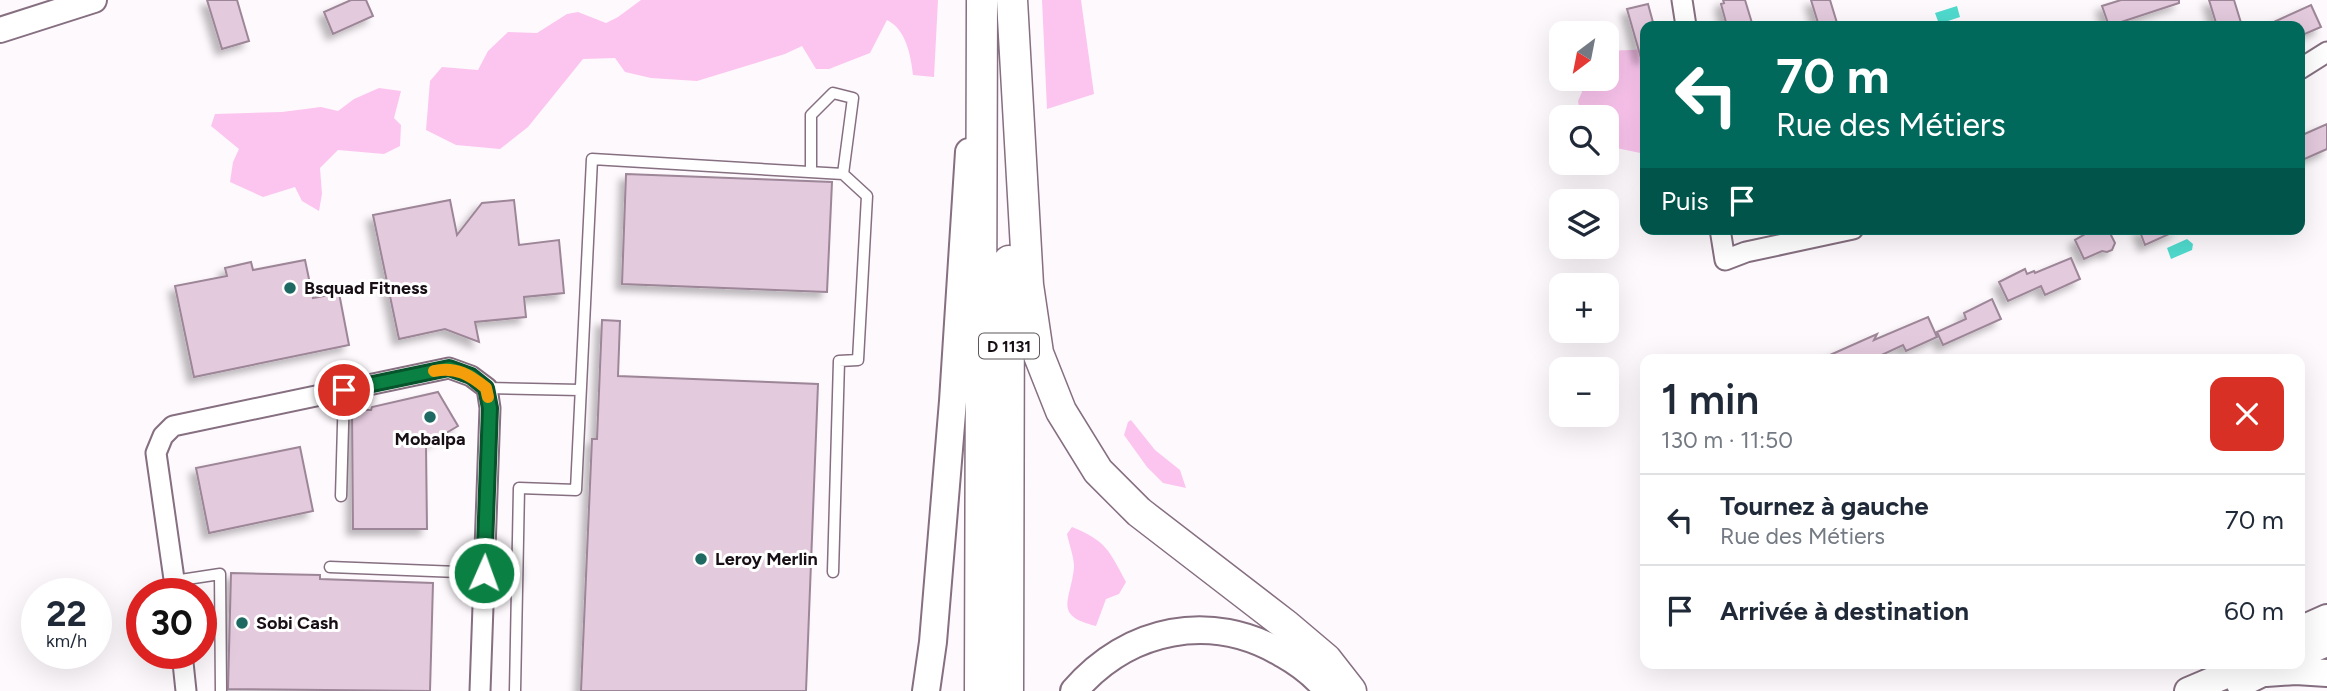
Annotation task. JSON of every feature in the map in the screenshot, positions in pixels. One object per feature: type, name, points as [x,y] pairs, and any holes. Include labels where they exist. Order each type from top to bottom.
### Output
[{"type":"main road","points":[[926,691],[933,642],[953,401],[980,0]]},
{"type":"main road","name":"D 1131","points":[[980,0],[980,691]]},
{"type":"main road","points":[[1011,0],[1028,285],[1038,353],[1061,411],[1098,471],[1139,512],[1297,634],[1326,659],[1351,691]]},
{"type":"main road","name":"D 1131","points":[[1008,691],[1011,0]]},
{"type":"main road","points":[[2305,628],[2327,618]]},
{"type":"main road","points":[[1074,691],[1104,661],[1130,646],[1177,631],[1206,629],[1238,633],[1267,644],[1296,662],[1328,691]]},
{"type":"main road","points":[[2305,642],[2327,633]]},
{"type":"main road","points":[[2305,652],[2327,643]]},
{"type":"main road","points":[[2176,691],[2217,669]]},
{"type":"main road","points":[[2188,691],[2261,669]]},
{"type":"main road","points":[[2222,691],[2264,669]]},
{"type":"main road","points":[[2282,669],[2327,673]]},
{"type":"street","points":[[0,30],[94,0]]},
{"type":"street","points":[[1682,0],[1685,21]]},
{"type":"street","points":[[2305,66],[2327,52]]},
{"type":"street","points":[[1721,235],[1725,260],[1746,252],[1825,235]]},
{"type":"street","points":[[174,578],[156,453],[163,436],[173,426],[449,368],[471,376],[486,388],[490,408],[480,691]]},
{"type":"street","points":[[184,669],[186,691]]},
{"type":"lane","points":[[811,173],[811,115],[833,93],[853,98],[843,174]]},
{"type":"lane","points":[[515,691],[519,488],[576,490],[593,159],[843,174],[867,196],[858,360],[839,361],[833,572]]},
{"type":"lane","points":[[486,388],[580,390]]},
{"type":"lane","points":[[341,496],[344,390]]},
{"type":"lane","points":[[330,566],[484,573]]},
{"type":"lane","points":[[206,578],[220,574],[221,691]]},
{"type":"shaded area","points":[[641,0],[938,0],[934,77],[913,75],[903,36],[887,20],[870,53],[829,69],[816,69],[802,46],[785,54],[697,81],[651,78],[625,72],[615,58],[583,59],[528,127],[500,149],[456,145],[426,130],[430,81],[442,67],[478,70],[488,51],[508,32],[537,33],[567,14],[578,12],[606,23]]},
{"type":"shaded area","points":[[1042,0],[1081,0],[1094,94],[1047,109]]},
{"type":"shaded area","points":[[1957,6],[1960,17],[1938,21],[1935,13]]},
{"type":"shaded area","points":[[1640,49],[1640,153],[1619,149],[1619,105],[1579,105],[1582,91],[1619,91],[1619,51]]},
{"type":"shaded area","points":[[379,88],[401,91],[394,118],[401,125],[400,146],[384,154],[338,150],[320,168],[322,194],[319,211],[302,201],[295,187],[263,197],[230,182],[233,162],[239,149],[211,126],[215,114],[282,112],[321,107],[338,111],[354,99]]},
{"type":"shaded area","points":[[2187,239],[2193,244],[2192,250],[2171,259],[2167,248]]},
{"type":"shaded area","points":[[1131,420],[1155,450],[1180,470],[1186,488],[1163,483],[1147,467],[1124,435]]},
{"type":"shaded area","points":[[1072,527],[1100,542],[1126,582],[1119,594],[1106,599],[1096,626],[1074,617],[1067,605],[1074,567],[1067,534]]},
{"type":"building","points":[[207,0],[237,0],[249,41],[222,49]]},
{"type":"building","points":[[351,0],[366,0],[373,16],[333,34],[324,12]]},
{"type":"building","points":[[1723,0],[1745,0],[1751,21],[1726,21],[1721,4],[1724,3]]},
{"type":"building","points":[[1811,0],[1830,0],[1836,21],[1817,21]]},
{"type":"building","points":[[2121,0],[2179,0],[2179,3],[2124,21],[2107,21],[2102,6]]},
{"type":"building","points":[[2209,0],[2234,0],[2240,21],[2215,21]]},
{"type":"building","points":[[1648,4],[1653,21],[1640,21],[1640,54],[1627,9]]},
{"type":"building","points":[[2311,5],[2321,27],[2305,34],[2305,21],[2276,21]]},
{"type":"building","points":[[2327,124],[2327,149],[2305,159],[2305,134]]},
{"type":"building","points":[[626,174],[832,182],[827,292],[622,284]]},
{"type":"building","points":[[450,200],[457,235],[482,203],[514,200],[519,245],[559,240],[564,293],[524,297],[526,317],[475,322],[479,342],[445,329],[399,339],[373,215]]},
{"type":"building","points":[[2084,235],[2111,235],[2115,243],[2112,250],[2102,251],[2084,259],[2075,240]]},
{"type":"building","points":[[2141,235],[2167,235],[2145,245]]},
{"type":"building","points":[[2071,258],[2080,279],[2045,295],[2041,286],[2008,301],[1999,282],[2025,269],[2027,274],[2034,271],[2035,273]]},
{"type":"building","points":[[305,260],[313,298],[339,293],[349,345],[194,377],[175,286],[227,276],[225,268],[251,262],[253,270]]},
{"type":"building","points":[[1992,299],[2001,319],[1943,345],[1937,332],[1966,319],[1964,313]]},
{"type":"building","points":[[1928,317],[1937,337],[1906,351],[1903,345],[1884,354],[1832,354],[1877,334],[1874,340]]},
{"type":"building","points":[[602,320],[620,321],[618,376],[818,384],[806,691],[581,691],[592,439],[597,439]]},
{"type":"building","points":[[438,392],[458,426],[426,445],[427,529],[353,529],[352,410],[371,410],[372,407]]},
{"type":"building","points":[[300,447],[313,511],[209,533],[196,468]]},
{"type":"building","points":[[231,573],[320,575],[320,579],[433,583],[430,691],[228,689]]},
{"type":"slow traffic","points":[[434,371],[449,368],[471,376],[486,388],[488,397]]},
{"type":"place","name":"Bsquad Fitness","points":[[290,288]]},
{"type":"place","name":"Mobalpa","points":[[430,417]]},
{"type":"place","name":"Leroy Merlin","points":[[701,559]]},
{"type":"place","name":"Sobi Cash","points":[[242,623]]},
{"type":"route","points":[[344,390],[449,368],[471,376],[486,388],[490,408],[484,573]]}]
